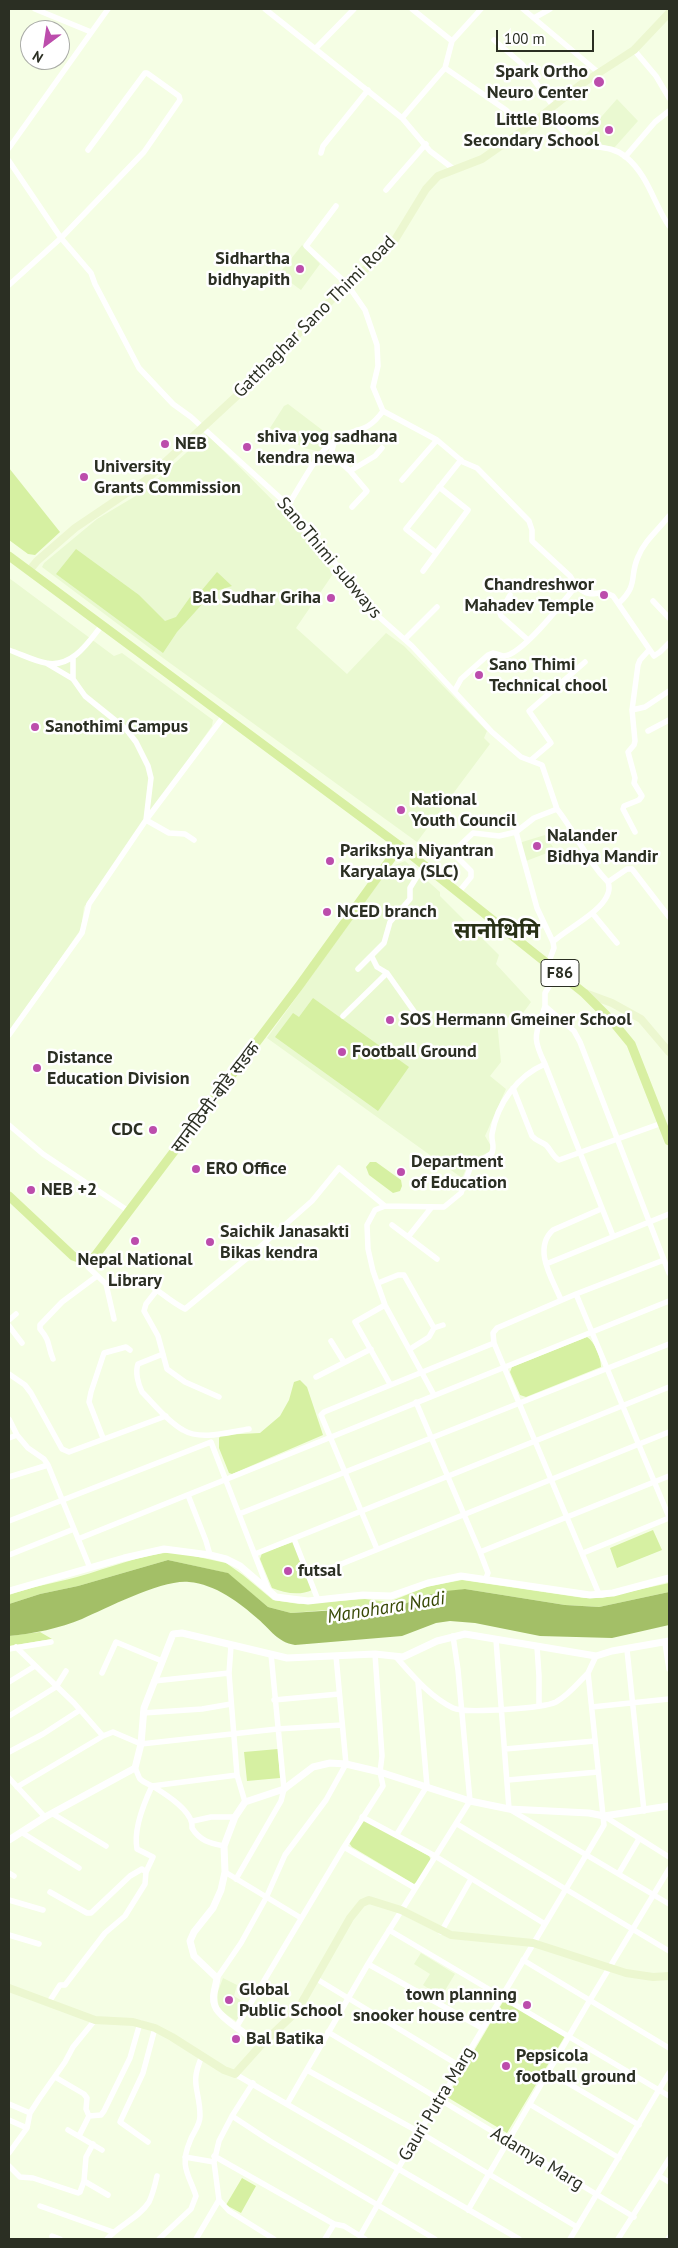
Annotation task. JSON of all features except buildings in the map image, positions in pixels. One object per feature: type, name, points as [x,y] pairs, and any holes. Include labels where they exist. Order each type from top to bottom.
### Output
[{"type":"main road","name":"Gatthaghar Sano Thimi Road","points":[[29,571],[37,561],[76,528],[146,480],[260,373],[347,284],[373,263],[393,243],[432,182],[438,176],[482,159],[525,129],[598,73],[634,50],[669,13]]},
{"type":"main road","name":"F86","points":[[9,556],[400,846],[584,993],[614,1022],[631,1044],[669,1141]]},
{"type":"main road","name":"सानोठिमी-बोडे सडक","points":[[87,1261],[95,1256],[130,1212],[299,986],[400,846]]},
{"type":"main road","points":[[584,993],[612,1003],[640,1019],[669,1052]]},
{"type":"main road","points":[[9,1196],[73,1256],[87,1261]]},
{"type":"main road","points":[[9,1988],[95,2020],[140,2023],[155,2028],[224,2070],[235,2074],[261,2045],[297,2011],[350,1918],[362,1903],[373,1900],[401,1910],[441,1932],[460,1937],[492,1938],[533,1943],[609,1969],[652,1977],[669,1976]]},
{"type":"street","points":[[35,9],[91,32]]},
{"type":"street","points":[[9,148],[108,9]]},
{"type":"street","points":[[266,9],[402,118],[435,155],[454,170]]},
{"type":"street","points":[[315,49],[354,9]]},
{"type":"street","points":[[412,9],[452,41]]},
{"type":"street","points":[[402,118],[445,68],[452,41],[481,9]]},
{"type":"street","points":[[524,9],[598,73]]},
{"type":"street","points":[[534,18],[550,9]]},
{"type":"street","points":[[494,40],[522,64],[554,107]]},
{"type":"street","points":[[634,50],[656,76],[669,98]]},
{"type":"street","points":[[445,68],[506,110],[525,129]]},
{"type":"street","points":[[9,285],[61,238],[144,152],[180,100],[179,96],[147,72],[145,73],[88,150]]},
{"type":"street","points":[[320,154],[323,146],[368,90]]},
{"type":"street","points":[[625,156],[655,122],[669,111]]},
{"type":"street","points":[[546,113],[578,143],[607,148],[625,156],[644,178],[668,223]]},
{"type":"street","points":[[386,190],[426,144]]},
{"type":"street","name":"SanoThimi subways","points":[[9,161],[61,238],[91,273],[139,368],[173,404],[288,505],[378,616],[405,639],[492,732],[513,751],[537,761],[545,768],[557,809]]},
{"type":"street","points":[[336,206],[306,246],[347,284],[365,310],[377,345],[378,366],[373,386],[383,411],[447,446],[461,460],[482,472],[528,521],[532,530],[532,541],[570,576],[576,586],[588,594],[609,593],[619,603],[654,656],[669,643]]},
{"type":"street","points":[[288,505],[324,450],[336,439],[361,431],[375,423],[383,411]]},
{"type":"street","points":[[336,439],[331,454],[367,490],[352,507]]},
{"type":"street","points":[[402,480],[437,440]]},
{"type":"street","points":[[350,471],[375,456],[382,448]]},
{"type":"street","points":[[435,552],[406,528],[461,460]]},
{"type":"street","points":[[422,571],[468,510],[439,487]]},
{"type":"street","points":[[619,603],[632,590],[635,564],[640,552],[669,516]]},
{"type":"street","points":[[454,690],[461,679],[488,655],[493,653],[505,656],[535,635],[576,586]]},
{"type":"street","points":[[510,596],[500,613],[501,616],[528,640]]},
{"type":"street","points":[[653,601],[669,618]]},
{"type":"street","points":[[405,639],[437,607]]},
{"type":"street","points":[[46,663],[58,664],[73,657],[83,649],[102,625]]},
{"type":"street","points":[[9,650],[46,663],[73,679],[85,696],[126,729],[143,754],[151,778],[146,820]]},
{"type":"street","points":[[635,832],[622,809],[639,800],[642,796],[634,784],[635,778],[628,756],[635,741],[632,710],[638,665],[649,650]]},
{"type":"street","points":[[73,657],[73,679]]},
{"type":"street","points":[[531,760],[551,743],[529,711],[585,662]]},
{"type":"street","points":[[632,710],[645,706],[669,690]]},
{"type":"street","points":[[9,1035],[82,933],[89,904],[146,820],[224,716]]},
{"type":"street","points":[[648,731],[669,720]]},
{"type":"street","points":[[458,893],[471,877],[471,871],[456,856],[454,850],[456,846],[472,833],[499,836],[516,832],[534,818],[557,809],[571,827],[592,864],[608,882],[609,892],[593,914],[568,928],[553,942]]},
{"type":"street","points":[[146,820],[169,833],[185,834],[194,840]]},
{"type":"street","points":[[516,832],[537,908],[553,942],[552,957],[548,964]]},
{"type":"street","points":[[358,969],[384,943],[390,922],[410,899],[410,888],[424,865]]},
{"type":"street","points":[[608,882],[627,869],[632,869],[669,917]]},
{"type":"street","points":[[593,914],[617,943]]},
{"type":"street","points":[[372,957],[377,968],[387,973],[423,1024]]},
{"type":"street","points":[[558,972],[545,993],[544,1006],[535,1044],[545,1064],[613,1236]]},
{"type":"street","points":[[343,1016],[387,973]]},
{"type":"street","points":[[544,1006],[574,1031],[669,1273]]},
{"type":"street","points":[[434,1395],[379,1293],[368,1249],[367,1224],[375,1210],[385,1206],[431,1208],[444,1207],[452,1202],[461,1193],[470,1168],[492,1153],[494,1149],[491,1137],[494,1124],[513,1088],[521,1079],[545,1064]]},
{"type":"street","points":[[513,1088],[532,1136],[536,1141],[546,1145],[556,1158],[560,1160],[662,1123]]},
{"type":"street","points":[[9,1125],[43,1154],[130,1212]]},
{"type":"street","points":[[106,1284],[120,1278],[130,1277],[144,1280],[182,1307],[188,1308],[312,1200],[339,1168],[385,1206]]},
{"type":"street","points":[[408,1237],[431,1208]]},
{"type":"street","points":[[561,1300],[546,1264],[544,1250],[550,1232],[601,1209]]},
{"type":"street","points":[[546,1264],[669,1214]]},
{"type":"street","points":[[392,1225],[437,1259]]},
{"type":"street","points":[[599,1594],[504,1368],[494,1343],[493,1332],[497,1328],[561,1300],[664,1260]]},
{"type":"street","points":[[87,1261],[88,1267],[106,1284],[114,1319]]},
{"type":"street","points":[[378,1283],[398,1275],[404,1275],[434,1328]]},
{"type":"street","points":[[53,1359],[48,1339],[40,1329],[40,1325],[62,1302],[97,1276]]},
{"type":"street","points":[[157,1290],[146,1304],[144,1311],[158,1336],[167,1369],[171,1373],[218,1397]]},
{"type":"street","points":[[576,1294],[669,1518],[583,1553]]},
{"type":"street","points":[[78,1539],[669,1301]]},
{"type":"street","points":[[385,1305],[355,1322],[390,1384]]},
{"type":"street","points":[[9,1320],[16,1314]]},
{"type":"street","points":[[410,1349],[430,1337],[434,1328],[443,1324]]},
{"type":"street","points":[[9,1326],[22,1344]]},
{"type":"street","points":[[331,1341],[344,1362]]},
{"type":"street","points":[[376,1549],[321,1415],[324,1412],[390,1384],[494,1343]]},
{"type":"street","points":[[239,1514],[669,1344]]},
{"type":"street","points":[[103,1438],[89,1402],[100,1360],[107,1351],[126,1347],[130,1350]]},
{"type":"street","points":[[316,1377],[371,1350]]},
{"type":"street","points":[[163,1354],[142,1361],[136,1368],[142,1392],[166,1416],[188,1432],[208,1435],[249,1429]]},
{"type":"street","points":[[9,1374],[26,1384],[62,1449],[69,1452],[166,1416]]},
{"type":"street","points":[[255,1554],[669,1387]]},
{"type":"street","points":[[416,1402],[480,1552],[488,1573],[486,1578]]},
{"type":"street","points":[[9,1419],[17,1435],[28,1448],[44,1459],[48,1465],[90,1568]]},
{"type":"street","points":[[309,1577],[669,1432]]},
{"type":"street","points":[[9,1438],[17,1435]]},
{"type":"street","points":[[208,1435],[270,1593]]},
{"type":"street","points":[[9,1521],[211,1442]]},
{"type":"street","points":[[9,1477],[48,1465]]},
{"type":"street","points":[[480,1552],[669,1476]]},
{"type":"street","points":[[188,1495],[210,1555]]},
{"type":"street","points":[[9,1555],[74,1529]]},
{"type":"street","points":[[294,1539],[318,1600]]},
{"type":"street","points":[[9,1591],[164,1549],[210,1555],[226,1560],[240,1566],[270,1593],[285,1599],[318,1600],[363,1595],[385,1597],[444,1578],[462,1576],[486,1578],[590,1595],[613,1593],[669,1578]]},
{"type":"street","points":[[224,1846],[205,1842],[198,1837],[192,1828],[193,1821],[187,1811],[152,1786],[145,1784],[139,1777],[136,1768],[141,1744],[143,1713],[170,1638],[177,1633],[287,1658],[375,1654],[396,1657],[409,1654],[437,1641],[465,1634],[596,1656],[612,1651],[667,1642],[669,1669]]},
{"type":"street","points":[[287,2104],[368,1964],[470,1801],[453,1636]]},
{"type":"street","points":[[496,1640],[509,1809]]},
{"type":"street","points":[[9,1648],[51,1642]]},
{"type":"street","points":[[102,1673],[116,1642],[162,1660]]},
{"type":"street","points":[[231,1646],[229,1673],[237,1774],[245,1802]]},
{"type":"street","points":[[16,1647],[80,1710],[103,1736]]},
{"type":"street","points":[[537,1647],[539,1706]]},
{"type":"street","points":[[627,1650],[644,1811]]},
{"type":"street","points":[[236,1879],[281,1801],[284,1789],[276,1729],[271,1654]]},
{"type":"street","points":[[237,2026],[362,1817],[383,1786],[380,1772],[382,1756],[375,1654]]},
{"type":"street","points":[[261,2045],[215,2008],[213,2000],[217,1978],[241,1943],[266,1898],[285,1855],[326,1800],[346,1764],[336,1656]]},
{"type":"street","points":[[396,1657],[418,1682],[443,1702],[462,1712],[539,1706],[554,1703],[564,1697],[588,1673],[596,1656]]},
{"type":"street","points":[[9,1682],[35,1666]]},
{"type":"street","points":[[9,1716],[56,1687],[66,1671]]},
{"type":"street","points":[[154,1681],[229,1673]]},
{"type":"street","points":[[588,1673],[604,1816],[669,1857]]},
{"type":"street","points":[[397,1834],[427,1786],[418,1682]]},
{"type":"street","points":[[274,1700],[339,1694]]},
{"type":"street","points":[[592,1707],[669,1700]]},
{"type":"street","points":[[143,1713],[231,1704]]},
{"type":"street","points":[[9,1752],[44,1734],[80,1710]]},
{"type":"street","points":[[17,1787],[103,1736],[113,1732],[141,1744],[276,1729],[342,1725]]},
{"type":"street","points":[[505,1749],[595,1741]]},
{"type":"street","points":[[217,1978],[194,1956],[190,1941],[194,1932],[213,1908],[221,1890],[225,1872],[224,1846],[235,1817],[245,1802],[284,1789],[313,1767],[330,1763],[346,1764],[427,1786],[470,1801],[509,1809],[589,1813],[604,1816],[668,1807]]},
{"type":"street","points":[[9,1840],[45,1817],[136,1768]]},
{"type":"street","points":[[508,1780],[598,1772]]},
{"type":"street","points":[[152,1786],[237,1774]]},
{"type":"street","points":[[9,1778],[45,1817]]},
{"type":"street","points":[[49,2002],[60,1985],[65,1985],[106,1933],[125,1916],[145,1884],[146,1872],[153,1857],[137,1849],[136,1842],[138,1827],[152,1786]]},
{"type":"street","points":[[509,1809],[669,1904]]},
{"type":"street","points":[[53,1814],[106,1846]]},
{"type":"street","name":"Gauri Putra Marg","points":[[362,2238],[419,2132],[502,1997],[604,1824],[604,1816]]},
{"type":"street","points":[[193,1821],[235,1817]]},
{"type":"street","points":[[362,1817],[435,1856],[545,1924]]},
{"type":"street","points":[[457,1824],[669,1951]]},
{"type":"street","points":[[21,1832],[79,1868]]},
{"type":"street","points":[[619,1874],[639,1839]]},
{"type":"street","points":[[344,1847],[415,1888]]},
{"type":"street","points":[[50,1892],[87,1913],[92,1913],[130,1876],[142,1869],[146,1872]]},
{"type":"street","points":[[468,2210],[531,2105],[590,2000],[669,1869]]},
{"type":"street","points":[[225,1872],[302,1918]]},
{"type":"street","points":[[441,1932],[471,1879]]},
{"type":"street","points":[[9,1900],[43,1910]]},
{"type":"street","points":[[389,1930],[669,2096]]},
{"type":"street","points":[[9,1935],[39,1944]]},
{"type":"street","points":[[523,1960],[669,2048]]},
{"type":"street","points":[[368,1964],[482,2028]]},
{"type":"street","points":[[316,1978],[460,2066]]},
{"type":"street","points":[[9,2153],[27,2128],[30,2114],[73,2047],[95,2020]]},
{"type":"street","points":[[89,2116],[96,2117],[104,2111],[130,2058],[140,2023]]},
{"type":"street","points":[[148,2142],[120,2122],[143,2073],[155,2028]]},
{"type":"street","name":"Adamya Marg","points":[[328,2032],[634,2217]]},
{"type":"street","points":[[159,2239],[191,2209],[196,2196],[185,2171],[185,2157],[190,2140],[199,2124],[199,2108],[194,2082],[196,2069],[202,2056]]},
{"type":"street","points":[[306,2070],[419,2132],[577,2227]]},
{"type":"street","points":[[550,2072],[639,2125]]},
{"type":"street","points":[[570,2239],[669,2073]]},
{"type":"street","points":[[235,2074],[519,2239]]},
{"type":"street","points":[[55,2077],[84,2094],[87,2098],[86,2109],[89,2116]]},
{"type":"street","points":[[253,2084],[232,2116],[214,2159],[219,2200],[229,2211],[274,2239]]},
{"type":"street","points":[[9,2104],[30,2114]]},
{"type":"street","points":[[531,2105],[619,2158]]},
{"type":"street","points":[[78,2136],[89,2116]]},
{"type":"street","points":[[232,2116],[435,2239]]},
{"type":"street","points":[[9,2120],[27,2128]]},
{"type":"street","points":[[68,2130],[102,2150]]},
{"type":"street","points":[[9,2166],[20,2177],[33,2178],[80,2192],[84,2182],[86,2157],[92,2144]]},
{"type":"street","points":[[185,2157],[214,2159],[334,2224],[344,2226],[362,2238]]},
{"type":"street","points":[[620,2239],[669,2159]]},
{"type":"street","points":[[108,2239],[113,2232],[147,2204],[152,2196],[157,2176]]},
{"type":"street","points":[[659,2176],[669,2182]]},
{"type":"street","points":[[84,2182],[108,2195]]},
{"type":"street","points":[[189,2239],[196,2239],[219,2200]]},
{"type":"street","points":[[40,2206],[113,2232]]},
{"type":"street","points":[[325,2239],[334,2224]]},
{"type":"street","points":[[52,2236],[60,2239]]},
{"type":"shaded area","name":"Little Blooms Secondary School","points":[[617,99],[638,121],[614,148],[580,141]]},
{"type":"shaded area","name":"Sidhartha bidhyapith","points":[[302,245],[320,264],[301,290],[279,274]]},
{"type":"shaded area","points":[[288,404],[334,439],[321,452],[304,448],[270,428],[284,406]]},
{"type":"shaded area","points":[[207,434],[295,523],[333,574],[296,628],[347,674],[386,633],[404,646],[487,731],[484,738],[490,744],[417,842],[163,658],[42,567],[44,563],[97,519],[144,491]]},
{"type":"shaded area","points":[[9,468],[60,532],[35,555],[28,554],[9,540]]},
{"type":"shaded area","points":[[76,549],[139,595],[165,621],[176,617],[193,593],[197,596],[217,572],[232,586],[213,592],[177,632],[163,653],[56,574]]},
{"type":"shaded area","points":[[9,578],[114,656],[122,653],[213,720],[212,726],[84,907],[81,929],[9,1032]]},
{"type":"shaded area","name":"Nalander Bidhya Mandir","points":[[545,835],[555,850],[526,861],[519,843]]},
{"type":"shaded area","name":"SOS Hermann Gmeiner School","points":[[405,861],[440,892],[440,896],[499,955],[496,964],[531,1002],[523,1013],[497,1021],[501,1062],[490,1076],[506,1089],[485,1136],[491,1146],[489,1152],[469,1162],[462,1178],[267,1038],[390,867]]},
{"type":"shaded area","name":"Football Ground","points":[[313,998],[409,1067],[378,1111],[275,1037],[293,1013],[299,1017]]},
{"type":"shaded area","points":[[370,1162],[376,1162],[401,1180],[402,1186],[400,1191],[393,1193],[369,1175],[366,1167]]},
{"type":"shaded area","points":[[587,1337],[597,1350],[601,1367],[526,1397],[520,1395],[510,1372],[512,1367]]},
{"type":"shaded area","points":[[300,1380],[307,1387],[323,1435],[232,1474],[229,1473],[219,1448],[219,1438],[221,1435],[260,1433],[280,1416],[289,1400],[294,1382]]},
{"type":"shaded area","points":[[653,1530],[662,1550],[617,1568],[610,1548]]},
{"type":"shaded area","points":[[293,1542],[312,1590],[307,1592],[292,1593],[272,1588],[260,1559],[262,1553]]},
{"type":"shaded area","points":[[175,1552],[226,1563],[273,1600],[299,1604],[365,1599],[389,1602],[426,1587],[462,1580],[584,1598],[602,1598],[669,1583],[669,1592],[599,1607],[565,1605],[465,1589],[424,1596],[387,1611],[374,1608],[351,1608],[291,1613],[268,1607],[227,1573],[168,1560],[9,1604],[9,1595],[17,1592],[77,1577],[138,1558]]},
{"type":"shaded area","points":[[168,1560],[228,1573],[268,1607],[291,1613],[368,1608],[387,1611],[424,1596],[465,1589],[565,1605],[599,1607],[669,1592],[669,1625],[612,1638],[540,1636],[475,1623],[450,1621],[436,1623],[402,1636],[295,1645],[283,1641],[251,1613],[218,1590],[189,1582],[178,1582],[150,1589],[65,1625],[9,1636],[9,1604]]},
{"type":"shaded area","points":[[40,1632],[52,1639],[9,1646],[9,1636]]},
{"type":"shaded area","points":[[278,1749],[280,1778],[247,1781],[244,1752]]},
{"type":"shaded area","points":[[365,1820],[429,1856],[431,1860],[417,1882],[414,1884],[352,1847],[349,1843],[361,1821]]},
{"type":"shaded area","points":[[421,1953],[455,1974],[441,1997],[423,1985],[430,1974],[414,1964]]},
{"type":"shaded area","name":"Global Public School","points":[[223,1978],[237,1985],[234,1996],[247,2004],[236,2021],[219,2010],[217,1994]]},
{"type":"shaded area","name":"Pepsicola football ground","points":[[504,2000],[565,2036],[507,2133],[447,2097]]},
{"type":"shaded area","points":[[242,2178],[256,2186],[241,2213],[226,2205]]},
{"type":"place","name":"Spark Ortho Neuro Center","points":[[599,82]]},
{"type":"place","name":"Little Blooms Secondary School","points":[[609,130]]},
{"type":"place","name":"Sidhartha bidhyapith","points":[[300,269]]},
{"type":"place","name":"NEB","points":[[165,444]]},
{"type":"place","name":"shiva yog sadhana kendra newa","points":[[247,447]]},
{"type":"place","name":"University Grants Commission","points":[[84,477]]},
{"type":"place","name":"Chandreshwor Mahadev Temple","points":[[604,595]]},
{"type":"place","name":"Bal Sudhar Griha","points":[[331,598]]},
{"type":"place","name":"Sano Thimi Technical chool","points":[[479,675]]},
{"type":"place","name":"Sanothimi Campus","points":[[35,727]]},
{"type":"place","name":"National Youth Council","points":[[401,810]]},
{"type":"place","name":"Nalander Bidhya Mandir","points":[[537,846]]},
{"type":"place","name":"Parikshya Niyantran Karyalaya (SLC)","points":[[330,861]]},
{"type":"place","name":"NCED branch","points":[[327,912]]},
{"type":"place","name":"SOS Hermann Gmeiner School","points":[[390,1020]]},
{"type":"place","name":"Football Ground","points":[[342,1052]]},
{"type":"place","name":"Distance Education Division","points":[[37,1068]]},
{"type":"place","name":"CDC","points":[[153,1130]]},
{"type":"place","name":"ERO Office","points":[[196,1169]]},
{"type":"place","name":"Department of Education","points":[[401,1172]]},
{"type":"place","name":"NEB +2","points":[[31,1190]]},
{"type":"place","name":"Nepal National Library","points":[[135,1241]]},
{"type":"place","name":"Saichik Janasakti Bikas kendra","points":[[210,1242]]},
{"type":"place","name":"futsal","points":[[288,1571]]},
{"type":"place","name":"Global Public School","points":[[229,2000]]},
{"type":"place","name":"town planning snooker house centre","points":[[527,2005]]},
{"type":"place","name":"Bal Batika","points":[[236,2039]]},
{"type":"place","name":"Pepsicola football ground","points":[[506,2066]]},
{"type":"district","name":"सानोथिमि","points":[[497,932]]},
{"type":"water label","name":"Manohara Nadi","points":[[386,1608]]}]
